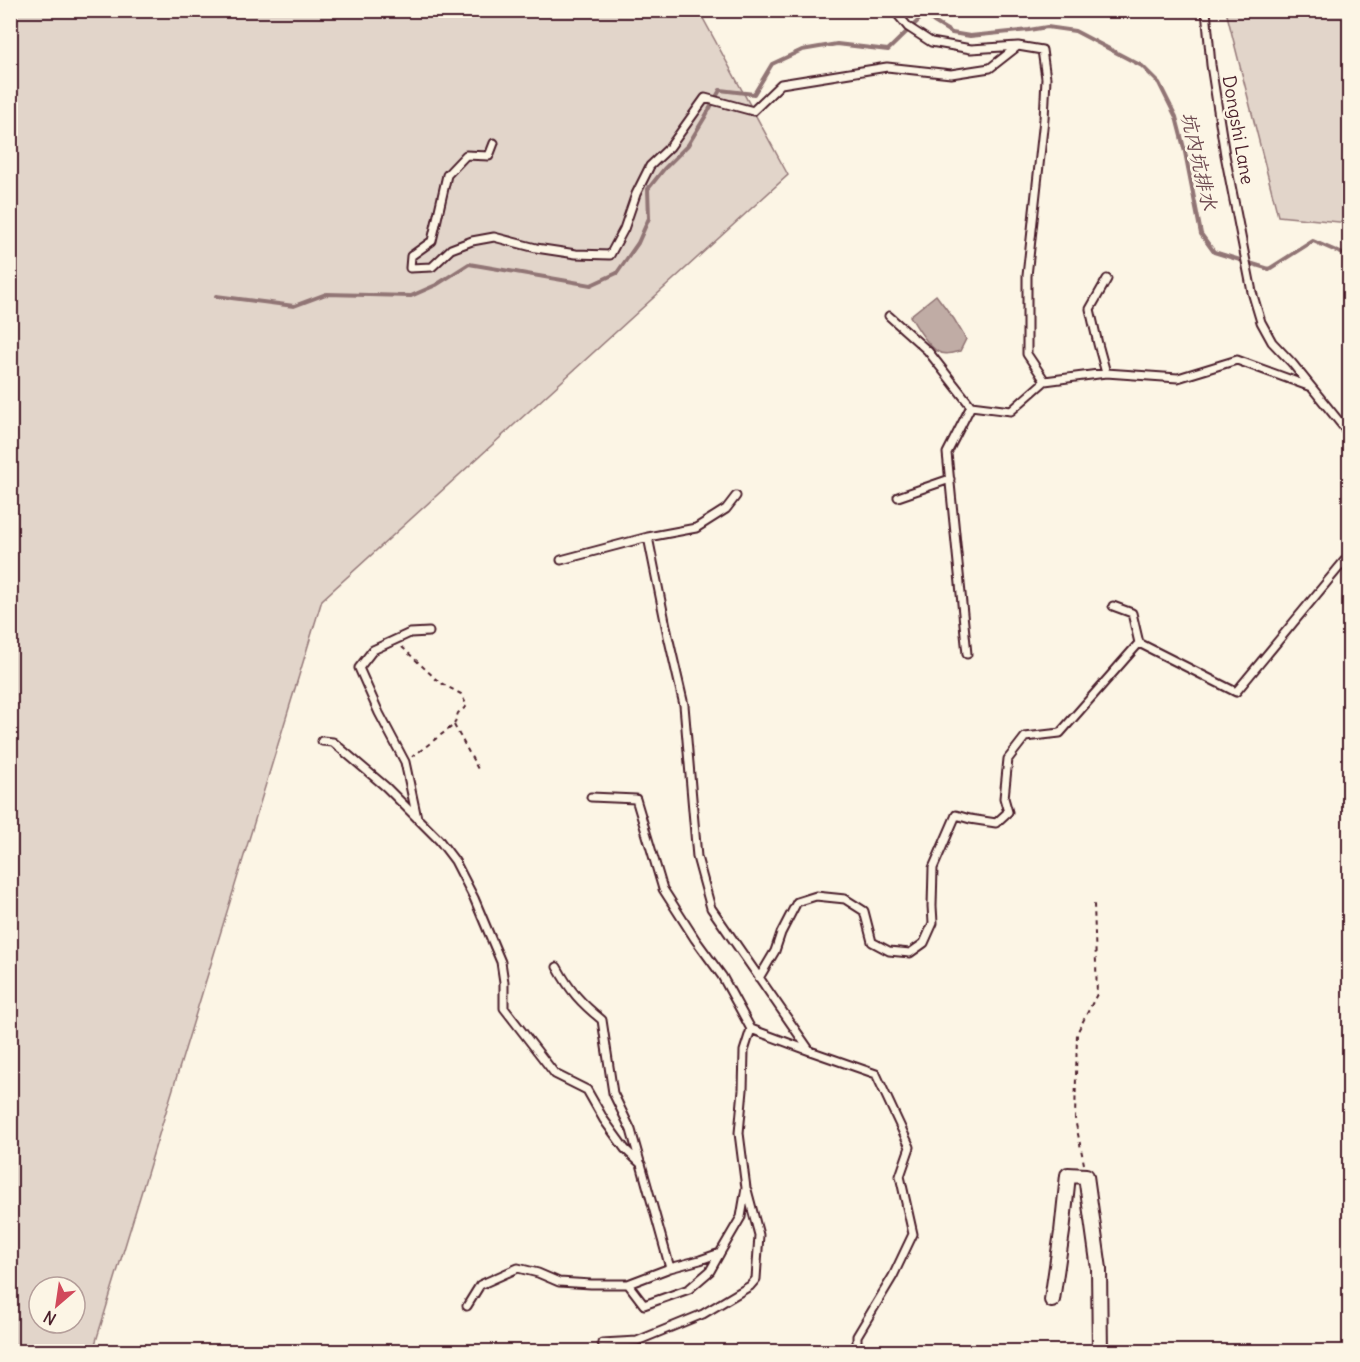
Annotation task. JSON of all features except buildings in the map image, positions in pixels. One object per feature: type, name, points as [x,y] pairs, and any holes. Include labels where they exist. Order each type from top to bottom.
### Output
[{"type":"street","points":[[1052,1300],[1068,1175],[1086,1176],[1099,1269],[1100,1352]]},
{"type":"lane","points":[[894,10],[908,27],[931,42],[971,49],[1018,46],[1042,50],[1046,78],[1044,119],[1027,276],[1027,354],[1046,381]]},
{"type":"lane","name":"Dongshi Lane","points":[[1206,10],[1211,65],[1225,155],[1252,292],[1261,322],[1272,342],[1311,387]]},
{"type":"lane","points":[[494,143],[489,156],[466,155],[447,175],[432,241],[411,256],[410,268],[432,267],[451,249],[472,241],[494,237],[536,248],[576,254],[610,255],[624,229],[636,194],[650,166],[670,147],[705,98],[753,111],[781,84],[887,67],[951,74],[990,68],[1018,46]]},
{"type":"lane","points":[[1106,373],[1090,309],[1107,279]]},
{"type":"lane","points":[[889,316],[928,351],[971,406],[1011,411],[1046,381],[1106,373],[1178,378],[1237,360],[1311,387],[1350,435]]},
{"type":"lane","points":[[967,654],[948,453],[971,406]]},
{"type":"lane","points":[[898,497],[950,478]]},
{"type":"lane","points":[[561,560],[648,537],[696,528],[726,509],[736,496]]},
{"type":"lane","points":[[648,537],[684,705],[697,857],[711,908],[810,1051]]},
{"type":"lane","points":[[1139,643],[1236,692],[1350,555]]},
{"type":"lane","points":[[1113,606],[1132,613],[1139,643]]},
{"type":"lane","points":[[417,818],[405,762],[379,713],[359,668],[373,650],[410,633],[429,632]]},
{"type":"lane","points":[[759,978],[775,951],[781,933],[797,902],[816,896],[844,899],[864,910],[872,942],[889,951],[910,953],[924,943],[933,923],[933,868],[956,815],[996,823],[1008,812],[1004,798],[1008,759],[1025,737],[1060,733],[1139,643]]},
{"type":"lane","points":[[322,741],[333,742],[386,787],[439,840],[455,861],[474,898],[501,962],[504,1008],[555,1074],[587,1090],[604,1120],[625,1149],[641,1164]]},
{"type":"lane","points":[[591,797],[636,799],[663,889],[723,976],[751,1029],[876,1074],[910,1147],[900,1176],[913,1234],[893,1276],[856,1336],[857,1352]]},
{"type":"lane","points":[[558,967],[568,987],[588,1009],[603,1020],[613,1093],[631,1130],[670,1268]]},
{"type":"lane","points":[[602,1343],[637,1341],[703,1314],[750,1286],[756,1279],[759,1235],[746,1188],[739,1133],[744,1051],[751,1029]]},
{"type":"lane","points":[[628,1284],[644,1305],[689,1289],[710,1271],[741,1217],[746,1188]]},
{"type":"lane","points":[[467,1306],[480,1285],[518,1268],[559,1282],[628,1284],[720,1253]]},
{"type":"path","points":[[395,639],[439,682],[461,694],[467,706],[458,713],[454,725],[405,762]]},
{"type":"path","points":[[454,725],[480,771]]},
{"type":"path","points":[[1086,1176],[1075,1119],[1077,1034],[1097,994],[1094,903]]},
{"type":"shaded area","points":[[10,11],[699,11],[788,175],[322,600],[93,1351],[11,1351]]},
{"type":"shaded area","points":[[1226,11],[1349,11],[1349,223],[1278,216]]},
{"type":"shaded area","points":[[936,295],[966,339],[960,351],[945,354],[937,351],[926,340],[910,316]]},
{"type":"waterway","name":"坑內坑排水","points":[[921,10],[934,22],[952,33],[970,36],[1047,27],[1075,31],[1142,66],[1159,83],[1176,117],[1201,234],[1214,252],[1269,269],[1313,241],[1350,257]]},
{"type":"waterway","points":[[216,296],[294,306],[326,294],[411,296],[436,285],[469,264],[591,285],[617,273],[638,243],[649,218],[648,189],[688,145],[720,90],[754,94],[772,64],[802,50],[837,44],[888,50],[925,14]]}]
